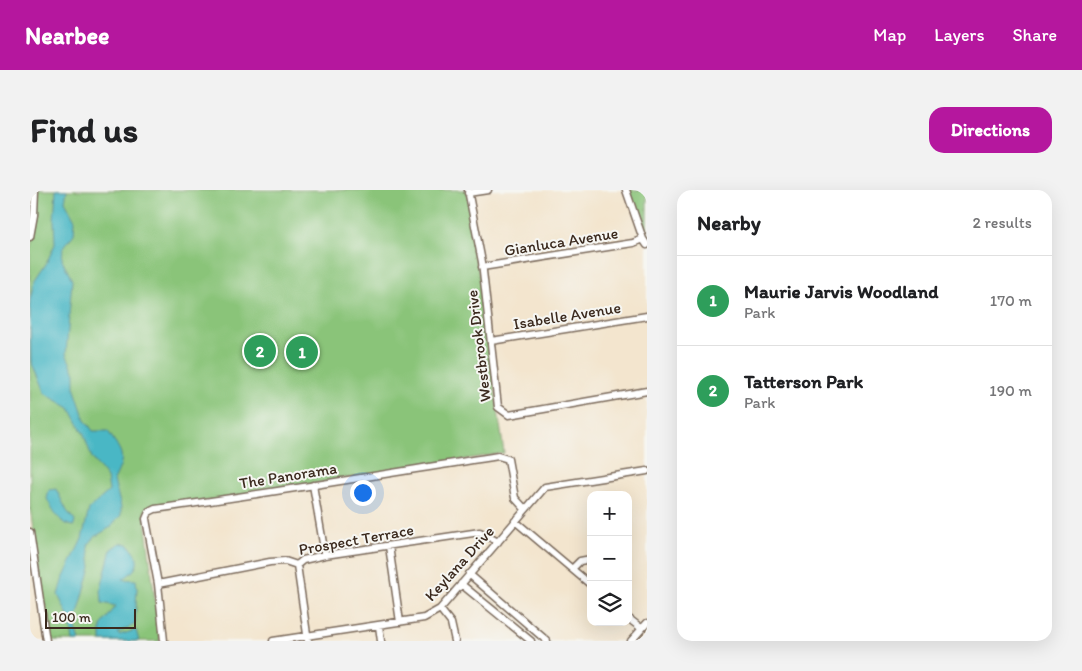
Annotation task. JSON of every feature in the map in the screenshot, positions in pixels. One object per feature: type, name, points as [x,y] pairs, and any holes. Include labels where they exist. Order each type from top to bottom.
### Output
[{"type":"street","points":[[30,237],[34,215],[35,190]]},
{"type":"street","points":[[468,191],[488,190]]},
{"type":"street","points":[[626,190],[645,242]]},
{"type":"street","name":"Westbrook Drive","points":[[468,191],[482,267],[498,407],[509,414],[647,391]]},
{"type":"street","name":"Gianluca Avenue","points":[[482,267],[645,242]]},
{"type":"street","name":"Isabelle Avenue","points":[[491,342],[647,316]]},
{"type":"street","name":"The Panorama","points":[[164,641],[158,584],[146,519],[148,512],[155,509],[283,491],[498,456],[508,459],[515,498],[525,509]]},
{"type":"street","name":"Keylana Drive","points":[[273,641],[308,638],[424,618],[440,609],[545,487],[647,471]]},
{"type":"street","points":[[313,485],[325,555]]},
{"type":"street","points":[[515,521],[587,582]]},
{"type":"street","points":[[30,532],[46,641]]},
{"type":"street","name":"Prospect Terrace","points":[[158,584],[270,562],[285,561],[298,565],[303,560],[325,555],[480,532],[498,542]]},
{"type":"street","points":[[389,546],[400,622]]},
{"type":"street","points":[[572,569],[580,561],[587,560]]},
{"type":"street","points":[[298,565],[308,638]]},
{"type":"street","points":[[469,574],[547,641]]},
{"type":"street","points":[[461,584],[531,641]]},
{"type":"street","points":[[440,609],[451,623],[455,641]]},
{"type":"street","points":[[632,621],[641,628]]},
{"type":"street","points":[[631,641],[647,623]]},
{"type":"street","points":[[379,626],[381,641]]},
{"type":"green space","points":[[38,190],[467,190],[504,453],[144,511],[160,641],[49,641],[30,507],[30,250],[37,219]]},
{"type":"green space","points":[[630,190],[647,190],[647,240],[631,200]]},
{"type":"water","points":[[56,190],[67,190],[65,201],[75,220],[74,234],[63,248],[62,260],[72,280],[66,354],[75,373],[75,390],[85,420],[93,431],[108,431],[122,459],[114,480],[121,507],[121,515],[111,527],[96,536],[88,545],[91,567],[75,625],[80,641],[73,641],[70,620],[58,595],[62,581],[82,539],[89,509],[109,491],[107,478],[92,458],[84,435],[70,408],[44,393],[31,361],[30,301],[34,282],[46,264],[55,244]]},
{"type":"water","points":[[56,489],[67,511],[75,521],[74,526],[61,520],[47,499],[49,490]]},
{"type":"water","points":[[120,543],[128,544],[137,559],[136,567],[123,579],[136,580],[137,588],[135,624],[118,633],[119,635],[136,630],[139,641],[101,641],[101,626],[116,606],[102,603],[101,589],[111,549]]},
{"type":"place","name":"Tatterson Park","points":[[260,351]]},
{"type":"place","name":"Maurie Jarvis Woodland","points":[[302,352]]}]
